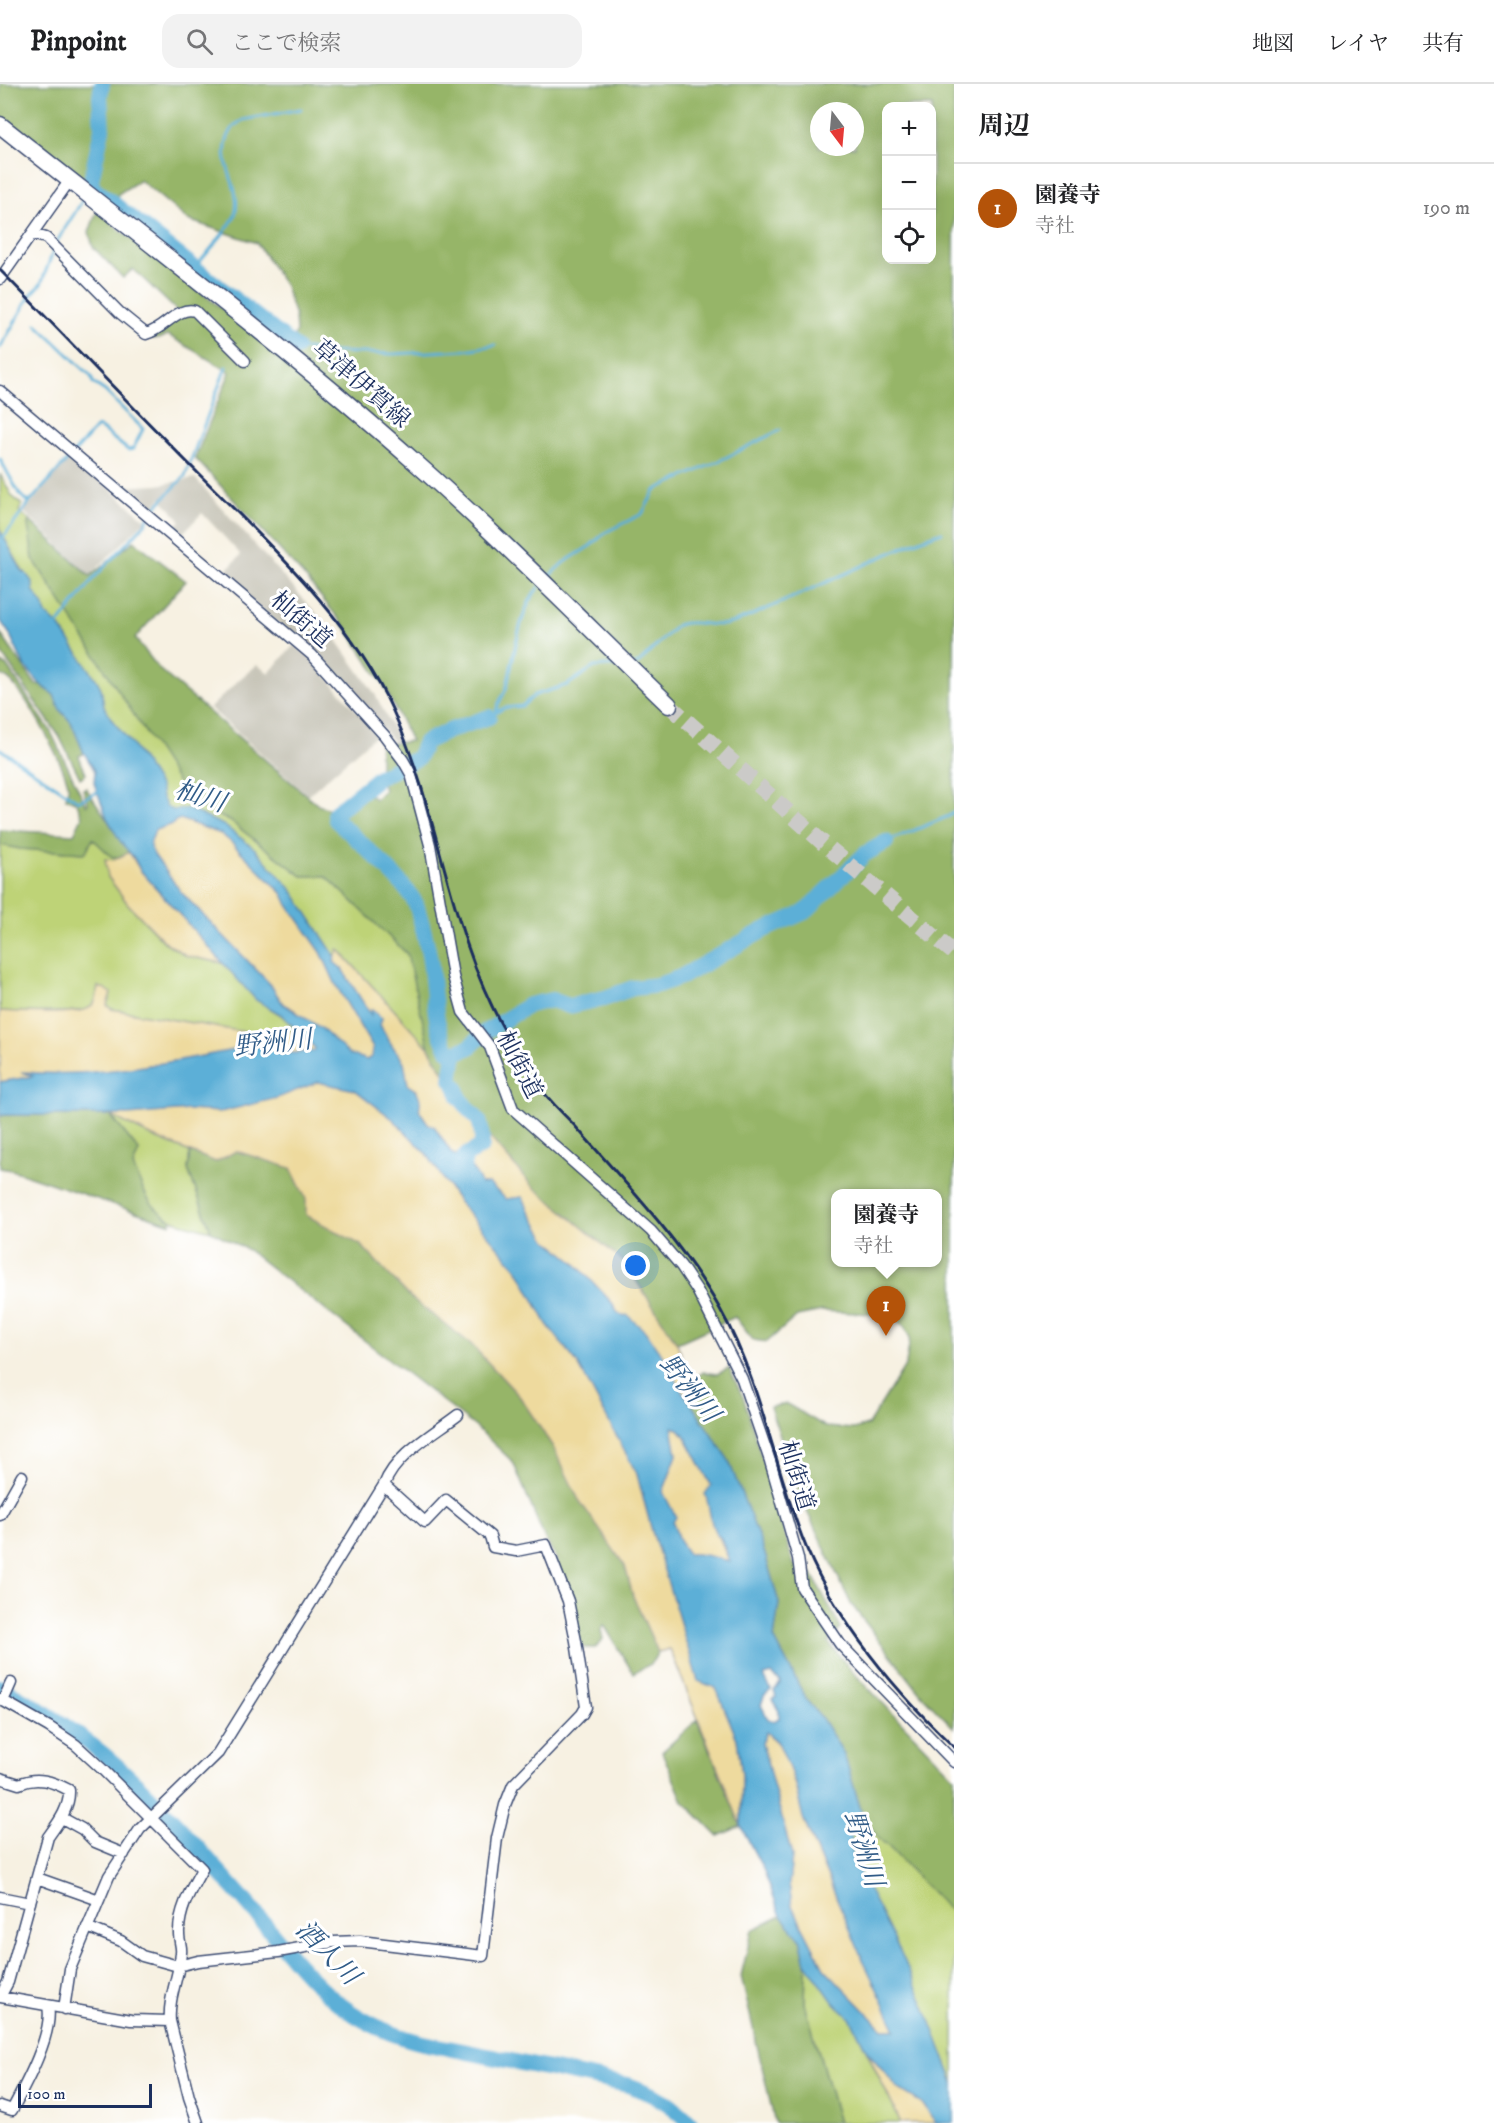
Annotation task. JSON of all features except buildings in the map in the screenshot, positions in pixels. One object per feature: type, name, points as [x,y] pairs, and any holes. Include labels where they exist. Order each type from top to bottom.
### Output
[{"type":"main road","name":"草津伊賀線","points":[[0,124],[293,357],[416,462],[495,534],[669,705]]},
{"type":"street","points":[[0,279],[70,180]]},
{"type":"street","points":[[32,234],[46,238],[120,313],[146,334],[162,327],[179,312],[187,309],[195,311],[245,361]]},
{"type":"street","name":"杣街道","points":[[0,391],[312,656],[403,760],[411,774],[430,845],[453,976],[463,1012],[490,1047],[513,1109],[651,1231],[681,1266],[697,1290],[742,1379],[770,1461],[798,1558],[802,1588],[840,1644],[954,1762]]},
{"type":"street","points":[[64,2009],[70,1968],[109,1876],[151,1817],[219,1753],[384,1485],[390,1470],[458,1414]]},
{"type":"street","points":[[0,1515],[22,1476]]},
{"type":"street","points":[[87,1927],[121,1941],[141,1956],[178,1966],[198,1961],[278,1952],[333,1942],[360,1941],[483,1956],[497,1838],[505,1805],[513,1785],[582,1714],[586,1707],[568,1602],[546,1545],[516,1551],[493,1547],[490,1536],[446,1500],[425,1522],[384,1485]]},
{"type":"street","points":[[11,1683],[1,1700],[76,1745],[201,1869],[181,1916],[179,1934],[181,1951],[169,2011],[189,2097],[198,2123]]},
{"type":"street","points":[[0,1778],[19,1784],[39,1779],[55,1783],[69,1790],[70,1797],[62,1818],[48,1837],[8,1982],[0,1997],[131,2020],[170,2021]]},
{"type":"street","points":[[62,1818],[82,1829],[95,1842],[124,1854]]},
{"type":"street","points":[[37,1878],[99,1899]]},
{"type":"street","points":[[0,1897],[30,1903]]},
{"type":"street","points":[[0,2106],[12,2110],[32,2072],[49,2022],[48,2006]]},
{"type":"shaded area","points":[[72,456],[146,520],[90,575],[24,512]]},
{"type":"shaded area","points":[[195,478],[324,622],[375,694],[398,740],[394,742],[313,652],[221,575],[241,555],[202,513],[178,538],[170,531],[181,521],[161,498],[149,512],[119,487],[158,485]]},
{"type":"shaded area","points":[[294,645],[310,658],[377,734],[308,795],[210,708],[257,665],[269,673]]},
{"type":"green space","points":[[0,84],[954,84],[954,1728],[921,1694],[851,1604],[803,1503],[770,1407],[787,1404],[826,1427],[854,1429],[868,1425],[906,1364],[910,1338],[904,1326],[890,1315],[822,1311],[797,1316],[767,1342],[753,1340],[735,1317],[677,1343],[624,1262],[531,1185],[467,1111],[429,1048],[407,954],[326,876],[302,876],[230,821],[191,803],[33,559],[29,520],[90,576],[134,541],[186,581],[135,638],[160,670],[318,805],[342,813],[364,790],[375,799],[384,790],[380,778],[380,745],[411,741],[383,684],[346,628],[305,577],[195,458],[230,372],[168,335],[159,339],[150,338],[177,311],[133,269],[123,278],[93,247],[89,232],[101,200],[0,117]],"holes":[[[140,180],[188,220],[257,243],[285,286],[295,316],[296,332],[285,357],[112,224],[118,194]]]},
{"type":"green space","points":[[0,474],[12,496],[22,505],[19,511],[29,520],[28,525],[191,803],[230,821],[302,876],[326,876],[408,954],[429,1048],[339,950],[335,956],[292,890],[254,848],[223,825],[188,809],[172,810],[167,807],[160,787],[104,706],[101,688],[96,679],[60,627],[45,613],[44,606],[32,590],[25,573],[0,530]]},
{"type":"green space","points":[[0,633],[36,685],[40,684],[54,695],[60,710],[71,722],[84,753],[79,756],[86,774],[80,778],[59,736],[0,651]]},
{"type":"green space","points":[[0,663],[6,665],[50,730],[86,805],[88,804],[83,789],[86,788],[129,852],[119,857],[112,857],[93,839],[85,853],[20,849],[0,845],[0,830],[74,834],[82,817],[77,803],[66,798],[68,784],[50,741],[18,690],[8,679],[0,675]]},
{"type":"green space","points":[[93,838],[112,857],[119,857],[114,860],[108,877],[128,904],[164,942],[187,956],[223,963],[256,1000],[281,1015],[297,1031],[250,1033],[111,1009],[98,987],[94,1004],[83,1010],[73,1012],[0,1011],[0,845],[20,849],[85,853]]},
{"type":"green space","points":[[0,1115],[110,1115],[139,1151],[133,1166],[147,1197],[157,1209],[172,1220],[171,1224],[12,1170],[0,1168]]},
{"type":"green space","points":[[110,1115],[153,1137],[190,1152],[188,1170],[211,1231],[170,1219],[153,1207],[133,1166],[139,1151]]},
{"type":"green space","points":[[236,1151],[291,1168],[306,1199],[307,1215],[361,1245],[412,1299],[471,1344],[520,1397],[625,1566],[633,1596],[658,1652],[651,1664],[633,1673],[604,1625],[601,1630],[603,1639],[595,1648],[584,1648],[579,1639],[556,1558],[544,1537],[513,1462],[477,1428],[248,1250],[211,1231],[188,1169],[190,1152],[216,1162]]},
{"type":"green space","points":[[729,1368],[744,1399],[794,1565],[808,1567],[841,1628],[828,1642],[851,1670],[954,1777],[954,1912],[948,1909],[886,1844],[879,1840],[862,1814],[844,1754],[821,1717],[807,1701],[774,1638],[779,1603],[764,1551],[728,1459],[691,1405],[691,1382],[703,1372],[717,1374]]},
{"type":"green space","points":[[697,1720],[741,1826],[718,1836],[683,1801],[662,1752]]},
{"type":"green space","points":[[862,1814],[879,1840],[886,1844],[954,1912],[954,2083],[925,2007],[901,1953],[853,1859],[851,1832]]},
{"type":"green space","points":[[781,1916],[800,1938],[806,1963],[805,2004],[839,2123],[775,2123],[741,1976],[752,1930]]},
{"type":"green space","points":[[806,1963],[834,2003],[851,2019],[901,2123],[839,2123],[805,2004]]},
{"type":"sand","points":[[180,819],[221,834],[283,894],[288,905],[321,952],[336,985],[373,1048],[372,1056],[366,1060],[349,1055],[293,1009],[283,1004],[270,984],[181,892],[152,852],[150,844],[155,830]]},
{"type":"sand","points":[[129,852],[140,870],[223,963],[187,956],[165,942],[128,904],[108,877],[105,859],[114,860]]},
{"type":"sand","points":[[338,949],[429,1048],[467,1111],[531,1185],[624,1262],[677,1343],[691,1381],[691,1405],[678,1386],[669,1365],[617,1312],[613,1304],[575,1263],[547,1240],[523,1197],[506,1199],[489,1184],[481,1184],[458,1155],[452,1154],[434,1126],[429,1125],[419,1110],[417,1090],[408,1085],[404,1062],[380,1025],[382,1018],[372,1017],[342,969],[334,962]]},
{"type":"sand","points":[[98,987],[111,993],[107,1005],[111,1009],[250,1033],[297,1031],[315,1048],[315,1051],[281,1054],[261,1045],[114,1071],[55,1074],[26,1072],[36,1076],[0,1082],[0,1011],[72,1012],[82,1010],[94,1004]]},
{"type":"sand","points":[[318,1082],[355,1090],[394,1120],[427,1154],[458,1201],[518,1270],[547,1324],[578,1364],[637,1474],[652,1531],[737,1739],[742,1774],[741,1826],[670,1649],[658,1652],[633,1596],[625,1566],[579,1500],[553,1447],[520,1397],[471,1344],[412,1299],[361,1245],[306,1215],[306,1199],[291,1168],[236,1151],[216,1162],[153,1137],[110,1115],[189,1110],[221,1112]]},
{"type":"sand","points":[[671,1427],[679,1429],[685,1436],[711,1485],[706,1494],[711,1506],[714,1525],[730,1563],[688,1554],[679,1541],[663,1492],[677,1455]]},
{"type":"sand","points":[[766,1732],[775,1740],[787,1761],[812,1841],[861,1954],[897,2029],[883,2029],[824,1968],[792,1906],[789,1884],[792,1856],[762,1743]]},
{"type":"sand","points":[[867,2051],[899,2089],[922,2103],[936,2123],[901,2123]]},
{"type":"water","points":[[0,530],[23,573],[25,572],[33,583],[33,590],[44,606],[45,613],[60,627],[96,679],[101,688],[104,706],[160,787],[167,807],[172,810],[188,809],[223,825],[254,848],[292,890],[335,956],[334,962],[342,969],[371,1015],[371,1009],[382,1018],[380,1025],[404,1062],[408,1085],[419,1095],[419,1110],[429,1125],[434,1126],[452,1154],[469,1166],[481,1184],[489,1184],[506,1199],[523,1197],[547,1240],[575,1263],[613,1304],[617,1312],[623,1316],[627,1315],[645,1331],[669,1365],[679,1386],[728,1459],[764,1551],[779,1603],[774,1638],[807,1701],[821,1717],[844,1754],[862,1814],[851,1832],[853,1859],[901,1953],[925,2007],[954,2083],[954,2123],[936,2123],[922,2103],[899,2089],[867,2051],[851,2019],[834,2003],[806,1963],[800,1938],[781,1916],[764,1871],[741,1826],[742,1774],[737,1739],[716,1688],[698,1681],[637,1474],[578,1364],[547,1324],[518,1270],[458,1201],[427,1154],[394,1120],[355,1090],[318,1082],[277,1098],[221,1112],[189,1110],[128,1115],[0,1115],[0,1082],[34,1076],[21,1072],[82,1073],[112,1070],[172,1062],[261,1045],[281,1054],[314,1051],[315,1048],[282,1015],[256,1000],[140,870],[107,818],[94,783],[95,771],[84,753],[71,722],[60,710],[54,695],[40,684],[24,665],[9,633],[0,620]],"holes":[[[180,819],[221,834],[283,894],[288,905],[321,952],[336,985],[373,1048],[372,1056],[367,1060],[349,1054],[321,1028],[283,1004],[270,984],[181,892],[152,852],[150,844],[155,830],[173,824]],[[672,1427],[679,1429],[685,1436],[711,1485],[705,1494],[712,1524],[721,1538],[730,1562],[715,1557],[688,1554],[679,1541],[673,1522],[676,1517],[663,1492],[677,1455]],[[772,1674],[781,1682],[774,1691],[776,1697],[772,1699],[779,1711],[779,1718],[774,1721],[768,1719],[761,1705],[764,1696],[771,1690],[764,1676]],[[766,1732],[777,1741],[783,1753],[795,1783],[803,1818],[862,1958],[896,2029],[883,2029],[824,1968],[792,1906],[789,1884],[792,1856],[762,1743]]]},
{"type":"waterway","points":[[102,84],[100,97],[102,129],[90,185],[296,348]]},
{"type":"waterway","points":[[195,268],[223,234],[235,215],[236,195],[227,167],[225,147],[232,129],[243,120],[301,109]]},
{"type":"waterway","points":[[56,243],[84,198]]},
{"type":"waterway","points":[[0,348],[30,296],[41,284],[54,249]]},
{"type":"waterway","points":[[0,542],[30,502],[96,428],[99,427],[128,450],[133,449],[143,429],[105,391],[93,383],[91,376],[36,324]]},
{"type":"waterway","points":[[296,348],[393,354],[465,350],[495,345]]},
{"type":"waterway","points":[[56,627],[95,577],[145,524],[151,512],[185,476],[226,367]]},
{"type":"waterway","points":[[547,578],[563,563],[590,546],[606,532],[642,514],[654,492],[659,488],[780,430]]},
{"type":"waterway","points":[[0,459],[20,495],[29,502]]},
{"type":"waterway","points":[[636,664],[677,625],[684,623],[720,625],[735,622],[921,539],[942,532]]},
{"type":"waterway","points":[[496,712],[507,686],[522,621],[532,596],[539,587]]},
{"type":"waterway","points":[[489,717],[504,708],[522,706],[535,695],[567,685],[594,667],[620,665]]},
{"type":"waterway","points":[[454,1055],[447,1048],[438,1025],[430,960],[417,907],[404,886],[336,820],[335,813],[379,777],[418,758],[425,742],[489,717]]},
{"type":"waterway","points":[[0,749],[78,801],[100,791]]},
{"type":"waterway","points":[[886,842],[954,812]]},
{"type":"waterway","points":[[466,1184],[463,1171],[465,1156],[482,1146],[482,1136],[479,1121],[459,1097],[457,1088],[451,1080],[455,1053],[470,1047],[485,1032],[529,1005],[552,1000],[569,1006],[605,998],[633,988],[658,985],[681,977],[764,930],[805,912],[865,854],[886,842]]},
{"type":"waterway","name":"酒人川","points":[[0,1687],[66,1726],[120,1769],[185,1834],[312,1980],[358,2016],[386,2031],[419,2042],[628,2085],[662,2100],[690,2123]]},
{"type":"tunnel","points":[[669,705],[823,843],[954,953]]},
{"type":"railway","points":[[0,270],[302,579],[329,610],[375,676],[393,711],[409,751],[471,955],[486,994],[506,1033],[543,1091],[652,1214],[705,1284],[734,1336],[746,1364],[802,1537],[830,1596],[866,1650],[887,1676],[908,1701],[954,1747]]},
{"type":"place","name":"園養寺","points":[[886,1336]]},
{"type":"water label","name":"杣川","points":[[200,797]]},
{"type":"water label","name":"野洲川","points":[[273,1044]]},
{"type":"water label","name":"野洲川","points":[[689,1389]]},
{"type":"water label","name":"野洲川","points":[[863,1849]]}]
